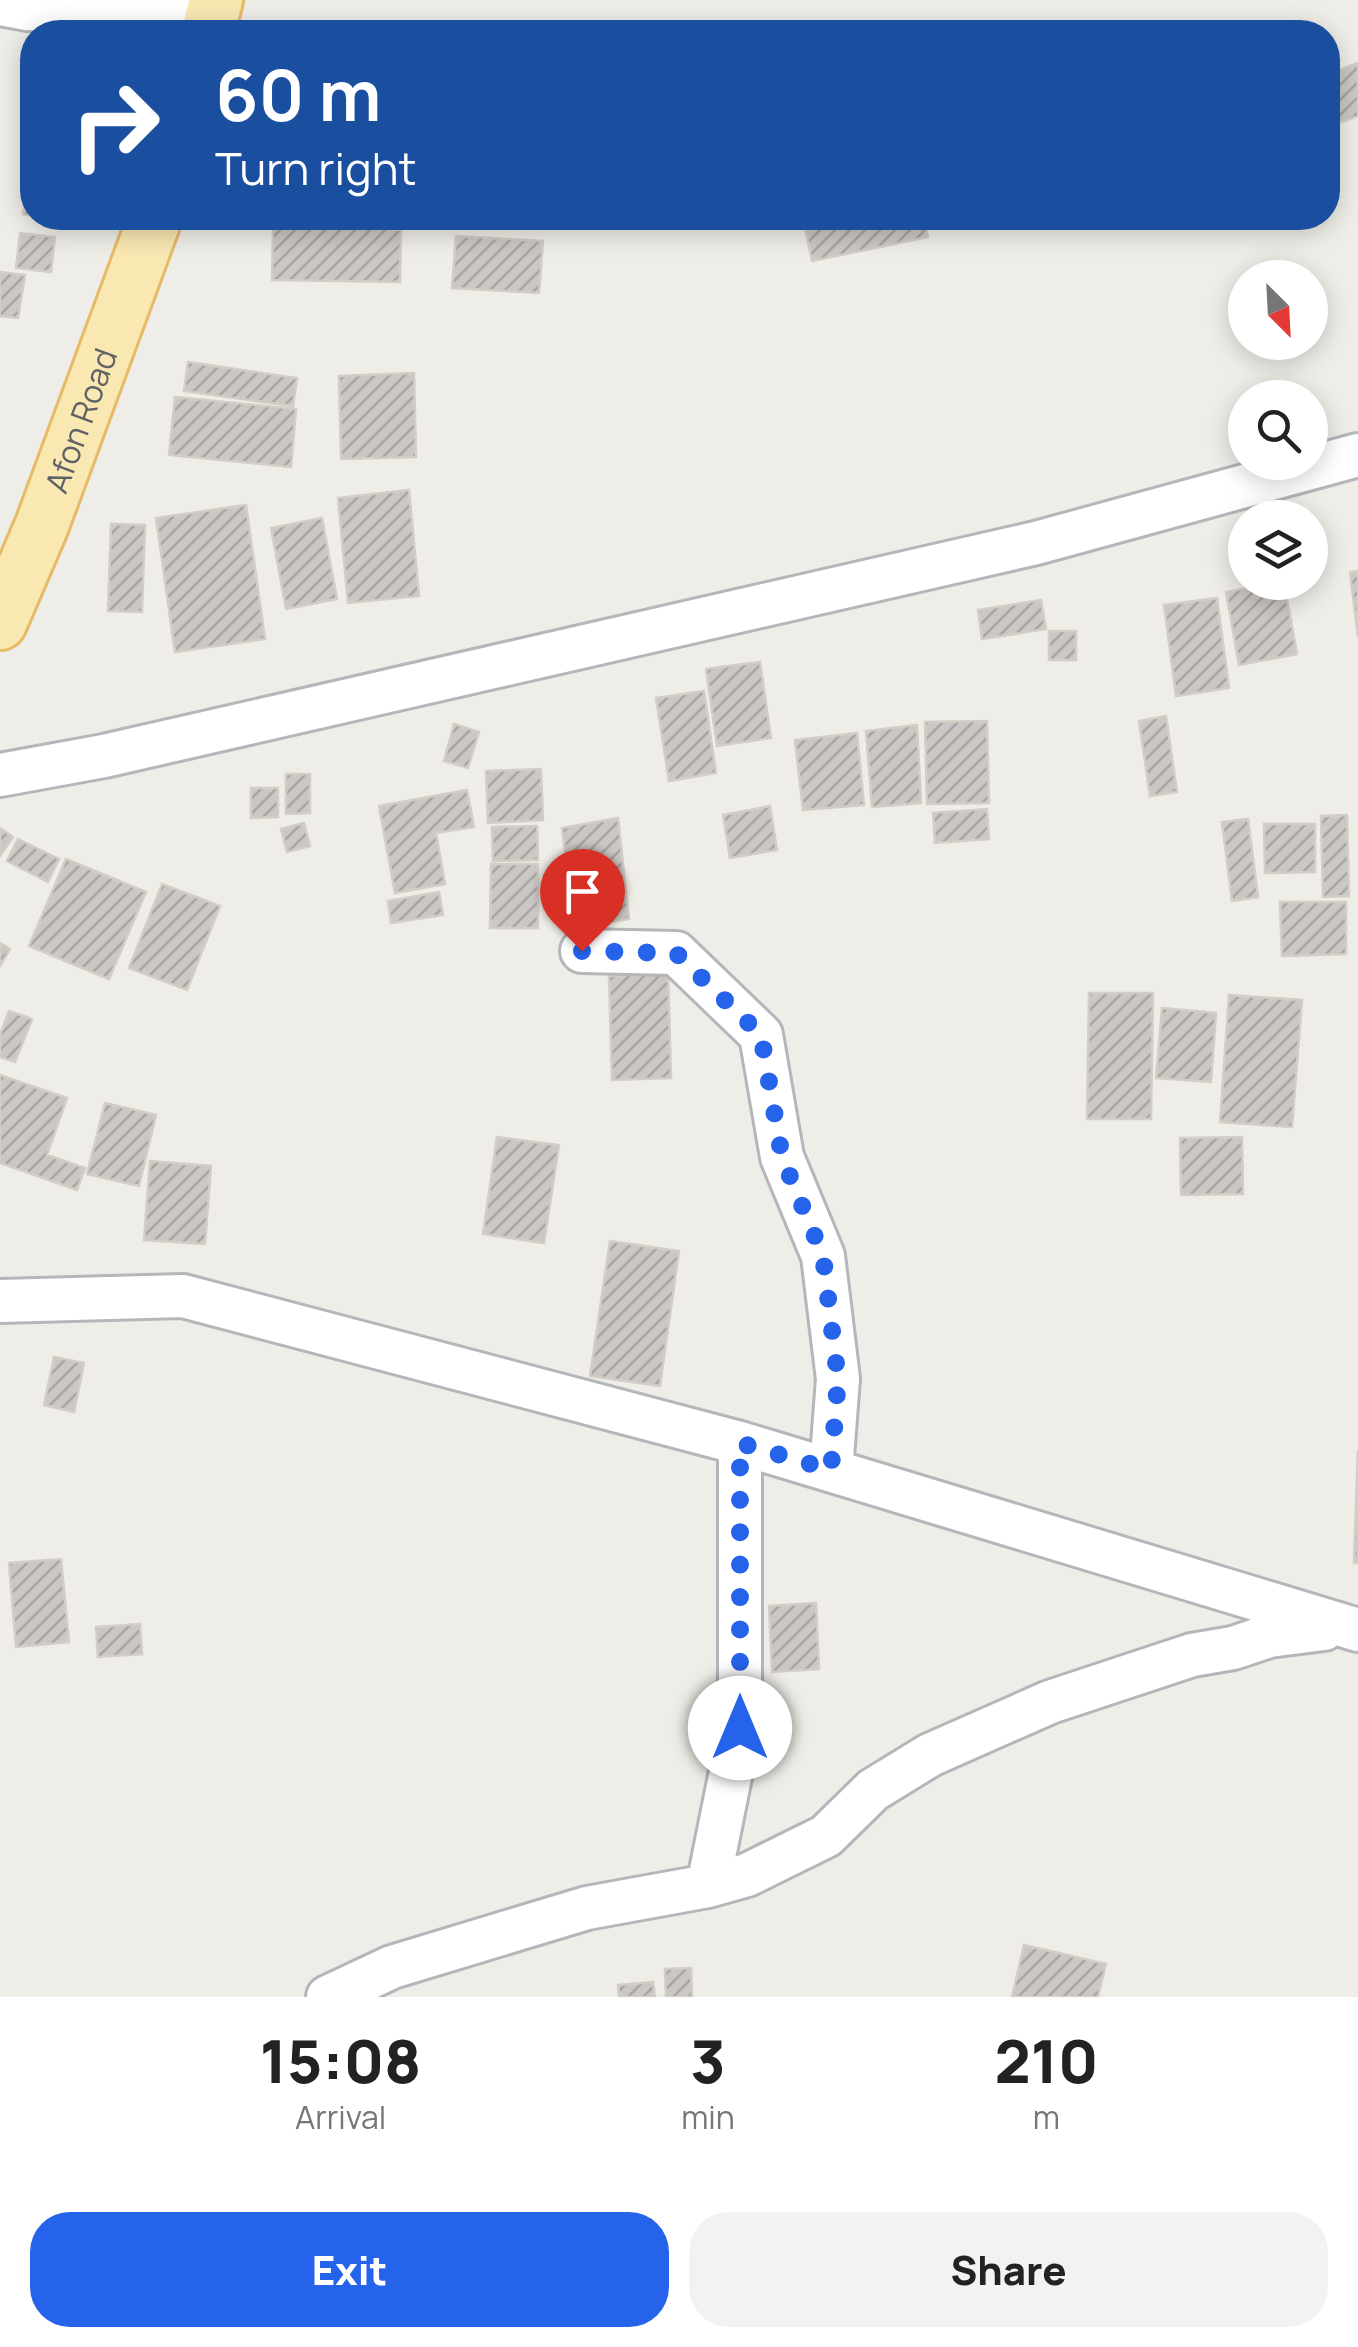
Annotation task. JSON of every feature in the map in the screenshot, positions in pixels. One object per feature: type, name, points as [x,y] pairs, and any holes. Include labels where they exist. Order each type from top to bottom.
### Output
[{"type":"main road","name":"Afon Road","points":[[0,623],[42,525],[151,230]]},
{"type":"street","points":[[0,4],[27,9],[212,17]]},
{"type":"street","points":[[0,775],[104,756],[1036,543],[1358,455]]},
{"type":"street","points":[[582,951],[676,953],[761,1035],[782,1157],[823,1256],[838,1379],[831,1470]]},
{"type":"street","points":[[0,1301],[183,1296],[740,1443],[1349,1629]]},
{"type":"street","points":[[708,1886],[740,1728],[740,1443]]},
{"type":"street","points":[[333,1996],[401,1982],[587,1908],[747,1875],[826,1836],[873,1790],[930,1755],[1050,1702],[1192,1655],[1233,1648],[1269,1636],[1349,1629]]},
{"type":"building","points":[[1358,63],[1358,116],[1340,123],[1340,70]]},
{"type":"building","points":[[273,230],[401,230],[400,282],[272,280]]},
{"type":"building","points":[[806,230],[927,230],[928,237],[812,261]]},
{"type":"building","points":[[20,233],[55,237],[51,272],[16,268]]},
{"type":"building","points":[[456,236],[543,241],[539,293],[452,288]]},
{"type":"building","points":[[0,272],[25,275],[18,318],[0,316]]},
{"type":"building","points":[[188,362],[297,378],[293,406],[184,391]]},
{"type":"building","points":[[414,373],[416,457],[341,459],[339,376]]},
{"type":"building","points":[[175,397],[296,409],[291,467],[169,455]]},
{"type":"building","points":[[409,490],[419,596],[348,603],[338,498]]},
{"type":"building","points":[[246,505],[265,639],[175,652],[156,518]]},
{"type":"building","points":[[322,518],[337,599],[286,609],[271,528]]},
{"type":"building","points":[[111,524],[145,525],[142,612],[108,611]]},
{"type":"building","points":[[1358,571],[1358,637],[1350,572]]},
{"type":"building","points":[[1226,592],[1228,600],[1287,600],[1297,654],[1239,665]]},
{"type":"building","points":[[1217,598],[1229,688],[1176,696],[1164,605]]},
{"type":"building","points":[[1041,600],[1046,629],[982,639],[978,610]]},
{"type":"building","points":[[1049,631],[1076,631],[1076,660],[1049,660]]},
{"type":"building","points":[[760,662],[771,738],[717,746],[706,669]]},
{"type":"building","points":[[704,691],[716,773],[669,781],[656,698]]},
{"type":"building","points":[[1166,716],[1177,792],[1150,796],[1139,721]]},
{"type":"building","points":[[987,721],[989,803],[927,804],[925,722]]},
{"type":"building","points":[[454,724],[479,732],[468,768],[444,761]]},
{"type":"building","points":[[917,725],[921,803],[872,807],[866,731]]},
{"type":"building","points":[[857,733],[864,805],[803,810],[795,740]]},
{"type":"building","points":[[541,769],[543,820],[488,823],[486,771]]},
{"type":"building","points":[[286,774],[310,774],[310,813],[286,814]]},
{"type":"building","points":[[251,788],[278,788],[278,817],[251,818]]},
{"type":"building","points":[[467,790],[474,827],[436,833],[445,884],[395,893],[379,806]]},
{"type":"building","points":[[770,806],[777,850],[730,858],[723,815]]},
{"type":"building","points":[[987,809],[989,839],[935,843],[933,813]]},
{"type":"building","points":[[1347,815],[1349,896],[1323,897],[1321,816]]},
{"type":"building","points":[[618,818],[629,919],[575,928],[562,828]]},
{"type":"building","points":[[1248,819],[1258,897],[1232,901],[1222,822]]},
{"type":"building","points":[[304,823],[310,846],[287,852],[281,829]]},
{"type":"building","points":[[1264,824],[1315,824],[1315,872],[1265,873]]},
{"type":"building","points":[[537,826],[538,860],[493,861],[492,827]]},
{"type":"building","points":[[0,828],[13,837],[0,856]]},
{"type":"building","points":[[18,839],[59,859],[48,882],[7,861]]},
{"type":"building","points":[[66,859],[146,892],[109,979],[29,946]]},
{"type":"building","points":[[491,864],[538,864],[538,928],[490,928]]},
{"type":"building","points":[[162,884],[220,906],[187,990],[129,968]]},
{"type":"building","points":[[439,892],[443,915],[391,923],[388,901]]},
{"type":"building","points":[[1280,902],[1346,902],[1346,954],[1282,956]]},
{"type":"building","points":[[0,943],[10,949],[0,966]]},
{"type":"building","points":[[668,973],[671,1078],[612,1080],[609,976]]},
{"type":"building","points":[[1089,993],[1153,993],[1151,1119],[1087,1119]]},
{"type":"building","points":[[1229,995],[1302,1000],[1292,1127],[1220,1122]]},
{"type":"building","points":[[1162,1008],[1216,1013],[1211,1082],[1156,1078]]},
{"type":"building","points":[[9,1011],[32,1019],[15,1062],[0,1057],[0,1035]]},
{"type":"building","points":[[0,1075],[67,1098],[47,1155],[85,1168],[77,1190],[0,1163]]},
{"type":"building","points":[[105,1103],[156,1115],[139,1186],[87,1174]]},
{"type":"building","points":[[497,1137],[559,1145],[544,1243],[483,1234]]},
{"type":"building","points":[[1242,1137],[1243,1194],[1181,1195],[1180,1138]]},
{"type":"building","points":[[150,1161],[211,1166],[205,1244],[144,1240]]},
{"type":"building","points":[[610,1241],[679,1251],[660,1386],[590,1376]]},
{"type":"building","points":[[54,1357],[84,1363],[74,1412],[44,1405]]},
{"type":"building","points":[[1358,1450],[1358,1563],[1354,1563]]},
{"type":"building","points":[[61,1559],[69,1642],[16,1647],[9,1563]]},
{"type":"building","points":[[816,1603],[819,1669],[772,1672],[769,1606]]},
{"type":"building","points":[[140,1624],[142,1654],[98,1657],[96,1627]]},
{"type":"building","points":[[1024,1945],[1106,1964],[1098,1997],[1012,1997]]},
{"type":"building","points":[[691,1968],[692,1997],[666,1997],[665,1969]]},
{"type":"building","points":[[653,1982],[655,1997],[619,1997],[618,1985]]},
{"type":"route","points":[[582,951],[676,953],[761,1035],[782,1157],[823,1256],[838,1379],[831,1470],[740,1443],[740,1728]]}]
